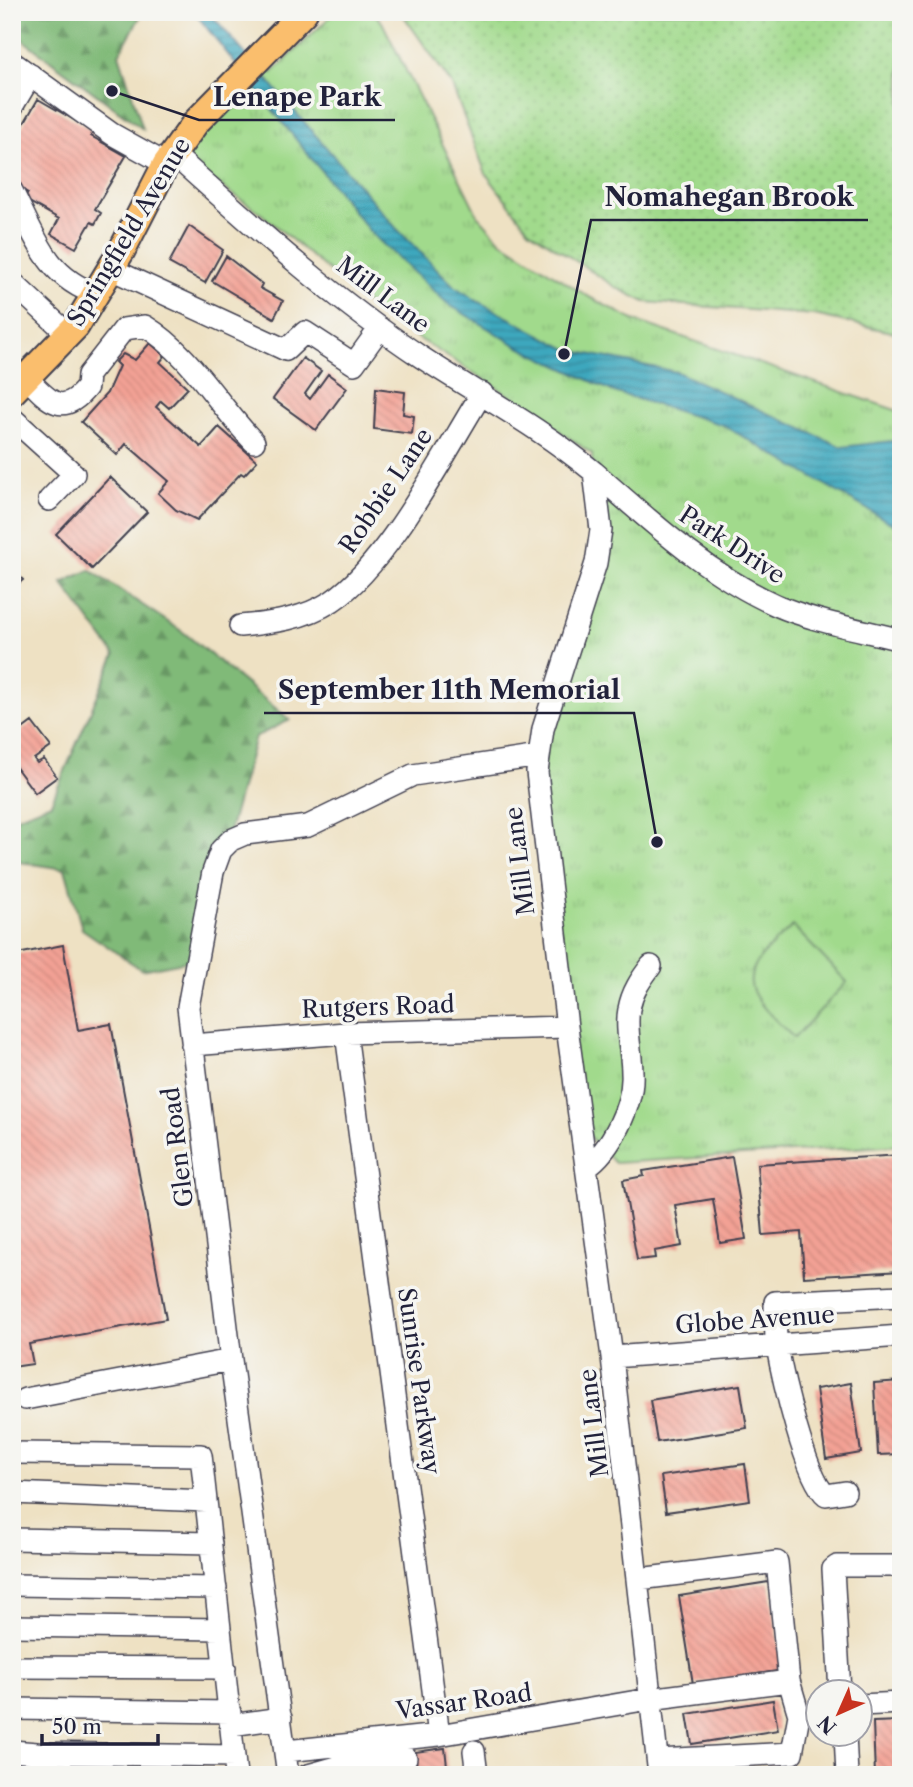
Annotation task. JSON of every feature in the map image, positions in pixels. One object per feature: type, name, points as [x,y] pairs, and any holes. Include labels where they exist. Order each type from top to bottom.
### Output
[{"type":"main road","name":"Springfield Avenue","points":[[19,385],[68,334],[97,294],[169,159],[196,122],[304,12]]},
{"type":"street","name":"Mill Lane","points":[[12,62],[111,134],[169,159],[380,328],[527,421],[594,472],[601,530],[596,563],[542,729],[539,757],[540,806],[612,1357],[639,1578],[649,1699],[659,1767]]},
{"type":"street","points":[[12,107],[31,75]]},
{"type":"street","points":[[12,191],[48,261],[75,287],[97,294]]},
{"type":"street","points":[[111,269],[286,350],[305,332],[354,364],[380,328]]},
{"type":"street","points":[[12,282],[68,334]]},
{"type":"street","points":[[19,385],[58,404],[70,403],[87,387],[88,375],[124,330],[145,326],[162,336],[216,394],[228,415],[254,442]]},
{"type":"street","name":"Robbie Lane","points":[[240,626],[278,622],[308,613],[332,600],[351,585],[387,544],[482,393]]},
{"type":"street","points":[[12,418],[74,474],[49,500]]},
{"type":"street","name":"Park Drive","points":[[594,472],[662,531],[749,592],[808,617],[901,640]]},
{"type":"street","name":"Glen Road","points":[[288,1775],[231,1360],[188,1007],[213,872],[221,850],[231,840],[245,834],[308,826],[413,775],[539,757]]},
{"type":"street","points":[[586,1167],[600,1158],[614,1136],[622,1113],[633,1077],[628,1012],[634,991],[650,966]]},
{"type":"street","name":"Rutgers Road","points":[[192,1045],[346,1033],[567,1027]]},
{"type":"street","name":"Sunrise Parkway","points":[[346,1033],[439,1735]]},
{"type":"street","points":[[581,1128],[606,1125],[622,1113]]},
{"type":"street","points":[[845,1492],[826,1495],[818,1489],[807,1461],[777,1345],[775,1302],[901,1296]]},
{"type":"street","name":"Globe Avenue","points":[[612,1357],[901,1336]]},
{"type":"street","points":[[25,1399],[231,1360]]},
{"type":"street","points":[[12,1453],[201,1455],[235,1766],[12,1751]]},
{"type":"street","points":[[12,1493],[206,1501]]},
{"type":"street","points":[[12,1539],[211,1543]]},
{"type":"street","points":[[639,1578],[777,1562],[789,1681],[799,1715],[792,1753],[659,1767]]},
{"type":"street","points":[[839,1678],[833,1569],[901,1566]]},
{"type":"street","points":[[12,1585],[216,1588]]},
{"type":"street","points":[[12,1626],[220,1629]]},
{"type":"street","points":[[12,1667],[225,1668]]},
{"type":"street","name":"Vassar Road","points":[[286,1751],[406,1757],[439,1735],[649,1699],[789,1681]]},
{"type":"street","points":[[874,1704],[901,1703]]},
{"type":"street","points":[[12,1709],[281,1718]]},
{"type":"street","points":[[846,1748],[847,1775]]},
{"type":"street","points":[[474,1751],[477,1775]]},
{"type":"street","points":[[36,1775],[37,1753]]},
{"type":"street","points":[[309,1775],[351,1763],[406,1757]]},
{"type":"green space","points":[[12,12],[143,12],[119,54],[143,129],[12,32]]},
{"type":"green space","points":[[335,12],[373,12],[382,22],[478,216],[501,241],[589,297],[633,320],[901,412],[901,1145],[615,1163],[581,1128],[537,772],[596,563],[592,454],[501,390],[381,315],[258,211],[173,154],[257,59],[272,73]]},
{"type":"green space","points":[[401,12],[901,12],[901,334],[814,315],[645,302],[617,288],[529,230],[486,174],[451,83]]},
{"type":"green space","points":[[90,570],[183,632],[290,720],[255,737],[194,960],[142,970],[82,929],[65,869],[12,861],[12,819],[51,803],[115,655],[62,583]]},
{"type":"green space","points":[[793,926],[847,982],[794,1038],[763,1006],[754,994],[751,982],[753,970],[760,958]]},
{"type":"water","points":[[194,12],[209,12],[396,228],[454,286],[479,302],[569,350],[677,372],[842,447],[901,440],[901,529],[723,425],[614,392],[519,347],[448,304],[371,233]]},
{"type":"building","points":[[38,99],[93,131],[91,136],[126,156],[95,209],[101,213],[95,224],[91,222],[76,248],[51,234],[59,219],[24,199],[28,193],[12,183],[12,172],[22,155],[12,149],[12,144]]},
{"type":"building","points":[[189,226],[223,250],[205,283],[169,263]]},
{"type":"building","points":[[226,256],[262,284],[260,288],[283,301],[274,318],[212,281]]},
{"type":"building","points":[[150,343],[165,356],[160,362],[188,388],[169,408],[161,401],[156,407],[201,447],[219,427],[257,461],[244,475],[241,473],[197,520],[176,510],[158,493],[169,481],[126,444],[117,455],[81,422],[107,393],[119,366],[115,362],[123,354],[135,360]]},
{"type":"building","points":[[303,358],[321,371],[305,394],[310,399],[328,374],[347,388],[316,430],[273,399]]},
{"type":"building","points":[[376,388],[405,392],[403,414],[414,416],[412,434],[374,429]]},
{"type":"building","points":[[110,477],[147,512],[92,569],[56,534]]},
{"type":"building","points":[[12,568],[23,580],[17,585],[12,580]]},
{"type":"building","points":[[32,722],[51,747],[34,759],[37,763],[44,759],[57,777],[35,793],[12,762],[12,737]]},
{"type":"building","points":[[63,945],[78,1030],[111,1024],[166,1319],[29,1344],[33,1364],[12,1367],[12,955]]},
{"type":"building","points":[[901,1155],[901,1271],[804,1277],[801,1232],[763,1235],[757,1164]]},
{"type":"building","points":[[732,1157],[746,1239],[720,1243],[713,1199],[675,1205],[682,1246],[654,1251],[655,1258],[637,1260],[623,1180],[644,1176],[643,1171]]},
{"type":"building","points":[[901,1381],[901,1454],[878,1455],[874,1383]]},
{"type":"building","points":[[851,1383],[861,1453],[826,1459],[816,1389]]},
{"type":"building","points":[[740,1385],[747,1428],[657,1442],[650,1400]]},
{"type":"building","points":[[745,1464],[750,1500],[666,1512],[661,1476]]},
{"type":"building","points":[[769,1582],[783,1670],[693,1684],[679,1596]]},
{"type":"building","points":[[773,1700],[778,1730],[692,1744],[687,1714]]},
{"type":"building","points":[[901,1721],[901,1775],[875,1775],[874,1722]]},
{"type":"building","points":[[445,1748],[448,1775],[418,1775],[415,1752]]},
{"type":"building","points":[[394,1769],[395,1775],[362,1775],[362,1773]]},
{"type":"place","name":"Lenape Park","points":[[112,91]]},
{"type":"place","name":"Nomahegan Brook","points":[[564,354]]},
{"type":"place","name":"September 11th Memorial","points":[[657,842]]}]
